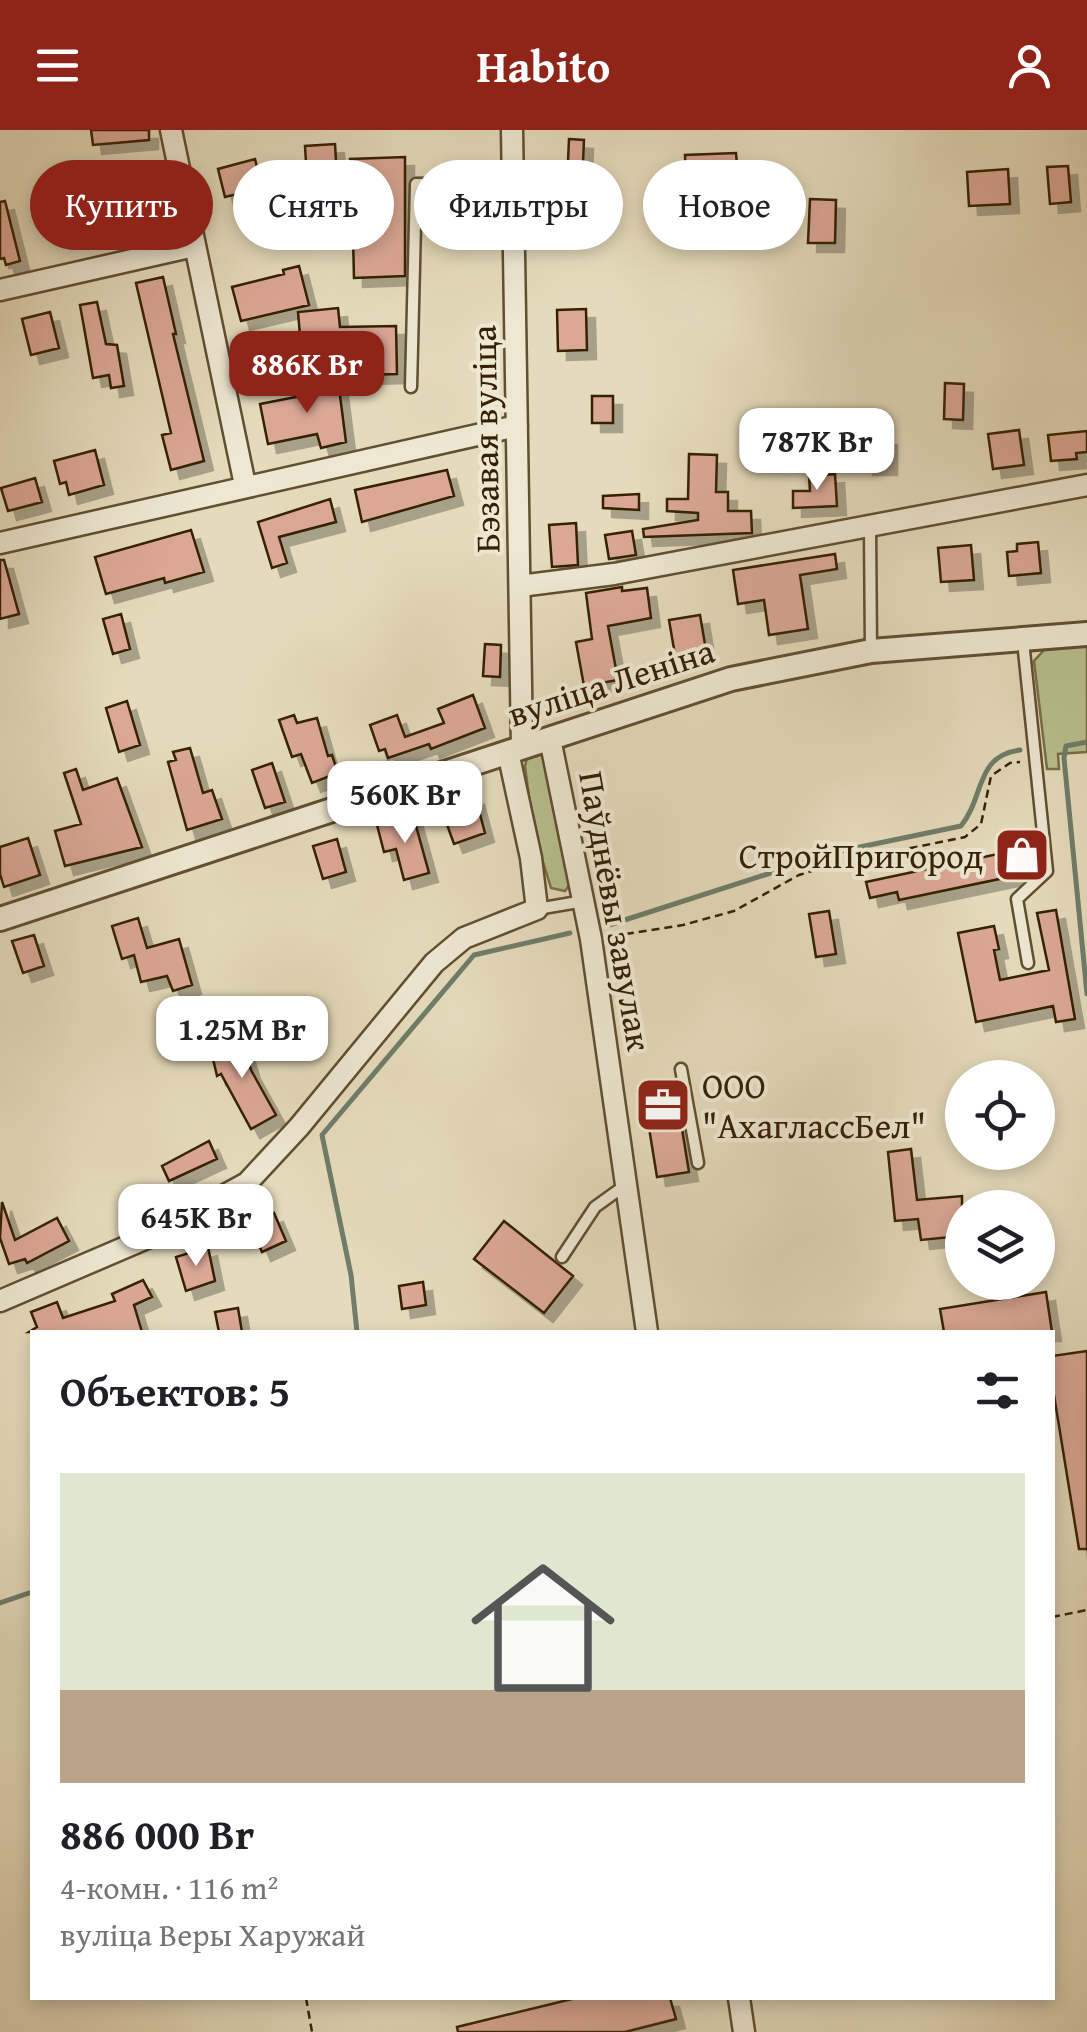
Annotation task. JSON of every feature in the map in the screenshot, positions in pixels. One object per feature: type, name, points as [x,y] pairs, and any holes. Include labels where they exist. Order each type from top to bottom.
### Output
[{"type":"street","points":[[171,130],[177,160]]},
{"type":"street","name":"Бэзавая вуліца","points":[[512,130],[512,160]]},
{"type":"street","points":[[0,290],[176,250]]},
{"type":"street","points":[[195,250],[245,485]]},
{"type":"street","name":"Бэзавая вуліца","points":[[513,250],[520,586],[515,749],[537,909]]},
{"type":"street","points":[[0,543],[517,426]]},
{"type":"street","points":[[520,586],[614,574],[1087,485]]},
{"type":"street","name":"вуліца Леніна","points":[[0,918],[732,678],[871,651],[1087,634]]},
{"type":"street","name":"Паўднёвы завулак","points":[[550,739],[591,939],[647,1330]]},
{"type":"street","points":[[0,1301],[147,1238],[248,1183],[300,1127],[434,963],[464,938],[537,909]]},
{"type":"street","points":[[739,2000],[744,2032]]},
{"type":"lane","points":[[411,386],[414,250]]},
{"type":"lane","points":[[870,528],[871,651]]},
{"type":"lane","points":[[1022,640],[1048,871],[1016,899],[1028,963]]},
{"type":"lane","points":[[537,909],[584,901]]},
{"type":"lane","points":[[681,1069],[698,1164]]},
{"type":"lane","points":[[562,1256],[595,1207],[627,1184]]},
{"type":"path","points":[[591,939],[683,925],[734,911],[799,875],[833,864],[965,838],[980,824],[991,776],[1010,763],[1035,760]]},
{"type":"path","points":[[1055,1617],[1087,1610]]},
{"type":"path","points":[[306,2000],[312,2032]]},
{"type":"green space","points":[[1087,645],[1087,752],[1058,754],[1059,769],[1047,769],[1034,661],[1046,648]]},
{"type":"green space","points":[[541,753],[547,756],[571,883],[565,891],[551,888],[533,829],[525,766],[527,758]]},
{"type":"building","points":[[91,130],[149,130],[149,140],[93,145]]},
{"type":"building","points":[[569,139],[584,140],[583,160],[568,160]]},
{"type":"building","points":[[335,144],[336,160],[306,160],[305,146]]},
{"type":"building","points":[[736,153],[737,160],[685,160],[685,155]]},
{"type":"building","points":[[405,157],[405,276],[354,278],[353,250],[394,250],[394,160],[350,159]]},
{"type":"building","points":[[233,165],[233,195],[225,197],[218,169]]},
{"type":"building","points":[[1068,166],[1071,202],[1050,204],[1047,167]]},
{"type":"building","points":[[1008,169],[1010,204],[969,206],[967,172]]},
{"type":"building","points":[[810,199],[836,200],[835,243],[808,243]]},
{"type":"building","points":[[5,201],[20,261],[6,265],[4,258],[0,259],[0,202]]},
{"type":"building","points":[[299,266],[309,305],[241,321],[232,287],[284,274],[283,270]]},
{"type":"building","points":[[163,277],[204,461],[171,470],[162,435],[171,433],[136,283]]},
{"type":"building","points":[[97,302],[106,344],[117,345],[124,386],[111,388],[109,375],[93,378],[80,305]]},
{"type":"building","points":[[338,308],[340,327],[396,326],[397,374],[364,375],[363,367],[332,368],[332,344],[301,347],[298,312]]},
{"type":"building","points":[[586,309],[587,350],[558,351],[557,310]]},
{"type":"building","points":[[50,312],[59,348],[31,355],[22,319]]},
{"type":"building","points":[[338,380],[346,442],[321,448],[317,434],[268,444],[260,404],[311,394],[310,384]]},
{"type":"building","points":[[945,383],[964,384],[963,420],[944,419]]},
{"type":"building","points":[[592,396],[613,396],[613,423],[592,423]]},
{"type":"building","points":[[1019,430],[1024,465],[993,469],[988,434]]},
{"type":"building","points":[[1087,431],[1087,452],[1076,453],[1077,459],[1051,461],[1048,435]]},
{"type":"building","points":[[864,436],[888,436],[888,466],[864,466]]},
{"type":"building","points":[[95,450],[104,485],[69,495],[66,482],[60,484],[54,461]]},
{"type":"building","points":[[689,454],[717,455],[716,492],[728,492],[728,511],[751,511],[752,533],[644,537],[643,529],[698,520],[698,513],[667,511],[667,499],[688,499]]},
{"type":"building","points":[[447,470],[454,496],[362,522],[355,490]]},
{"type":"building","points":[[835,474],[837,506],[793,508],[793,491],[810,491],[809,476]]},
{"type":"building","points":[[35,478],[42,502],[8,511],[1,488]]},
{"type":"building","points":[[639,494],[639,510],[603,508],[603,496]]},
{"type":"building","points":[[330,499],[336,522],[279,537],[287,563],[272,568],[258,522]]},
{"type":"building","points":[[576,523],[578,565],[552,567],[549,525]]},
{"type":"building","points":[[191,530],[204,572],[106,594],[95,557]]},
{"type":"building","points":[[632,531],[636,555],[609,559],[605,535]]},
{"type":"building","points":[[1038,542],[1041,573],[1009,576],[1007,552],[1017,551],[1017,544]]},
{"type":"building","points":[[971,545],[974,580],[941,582],[938,548]]},
{"type":"building","points":[[835,554],[837,569],[800,575],[808,629],[769,635],[764,600],[738,604],[733,570]]},
{"type":"building","points":[[0,560],[4,560],[19,614],[0,619]]},
{"type":"building","points":[[622,587],[622,591],[647,588],[651,618],[608,626],[618,680],[584,686],[576,642],[592,639],[586,593]]},
{"type":"building","points":[[121,614],[130,649],[113,654],[103,619]]},
{"type":"building","points":[[700,615],[706,650],[675,655],[669,620]]},
{"type":"building","points":[[485,644],[501,645],[500,677],[483,676]]},
{"type":"building","points":[[473,695],[485,728],[431,749],[429,744],[388,758],[385,749],[379,751],[370,725],[397,715],[405,737],[444,723],[438,709]]},
{"type":"building","points":[[127,701],[140,745],[119,752],[106,708]]},
{"type":"building","points":[[294,715],[297,723],[317,718],[328,756],[332,755],[338,773],[312,783],[301,754],[292,757],[279,720]]},
{"type":"building","points":[[190,748],[203,793],[212,790],[222,819],[187,830],[168,762],[176,760],[173,752]]},
{"type":"building","points":[[272,763],[285,802],[265,808],[252,770]]},
{"type":"building","points":[[76,769],[83,790],[117,778],[142,847],[65,866],[55,831],[81,824],[64,773]]},
{"type":"building","points":[[475,796],[485,833],[454,844],[441,808]]},
{"type":"building","points":[[413,815],[429,873],[404,880],[396,849],[384,852],[377,825]]},
{"type":"building","points":[[28,838],[40,875],[4,887],[0,847]]},
{"type":"building","points":[[337,839],[346,872],[323,879],[313,846]]},
{"type":"building","points":[[1036,846],[1038,868],[1033,872],[899,900],[897,892],[870,898],[866,882]]},
{"type":"building","points":[[1056,910],[1075,1019],[1056,1022],[1053,1006],[976,1022],[958,933],[994,926],[1000,980],[1049,970],[1037,913]]},
{"type":"building","points":[[829,911],[836,954],[816,957],[809,914]]},
{"type":"building","points":[[138,918],[147,948],[179,939],[192,985],[173,991],[167,976],[141,982],[134,955],[122,959],[112,926]]},
{"type":"building","points":[[34,935],[44,966],[23,973],[12,941]]},
{"type":"building","points":[[240,1034],[251,1070],[276,1115],[251,1129],[221,1074],[217,1076],[213,1059],[217,1058],[213,1043]]},
{"type":"building","points":[[676,1092],[689,1172],[657,1177],[644,1097]]},
{"type":"building","points":[[209,1141],[217,1159],[169,1181],[162,1166]]},
{"type":"building","points":[[911,1149],[917,1200],[945,1198],[945,1238],[921,1240],[918,1219],[895,1221],[888,1152]]},
{"type":"building","points":[[2,1202],[15,1240],[57,1218],[69,1241],[27,1263],[25,1259],[9,1264],[0,1238]]},
{"type":"building","points":[[274,1213],[286,1241],[262,1252],[250,1224]]},
{"type":"building","points":[[504,1221],[573,1276],[544,1313],[474,1259]]},
{"type":"building","points":[[208,1247],[215,1281],[186,1291],[176,1257]]},
{"type":"building","points":[[143,1280],[152,1297],[134,1305],[141,1330],[32,1330],[37,1327],[31,1312],[57,1302],[63,1318],[115,1301],[112,1294]]},
{"type":"building","points":[[423,1282],[426,1305],[402,1309],[399,1286]]},
{"type":"building","points":[[996,1300],[1047,1300],[1052,1330],[944,1330],[940,1309]]},
{"type":"building","points":[[238,1308],[242,1330],[219,1330],[215,1312]]},
{"type":"building","points":[[1087,1351],[1087,1549],[1079,1549],[1055,1401],[1055,1356]]},
{"type":"building","points":[[568,2000],[671,2000],[676,2019],[625,2032],[458,2032],[457,2027]]},
{"type":"waterway","points":[[1087,742],[1066,746],[1064,758],[1087,994]]},
{"type":"waterway","points":[[606,926],[836,852],[961,826],[988,769],[995,760],[1020,750]]},
{"type":"waterway","points":[[357,1330],[351,1275],[322,1135],[474,955],[570,933]]},
{"type":"waterway","points":[[0,1603],[30,1593]]},
{"type":"place","name":"СтройПригород","points":[[1022,855]]},
{"type":"place","name":"ООО \"АхаглассБел\"","points":[[663,1105]]}]
